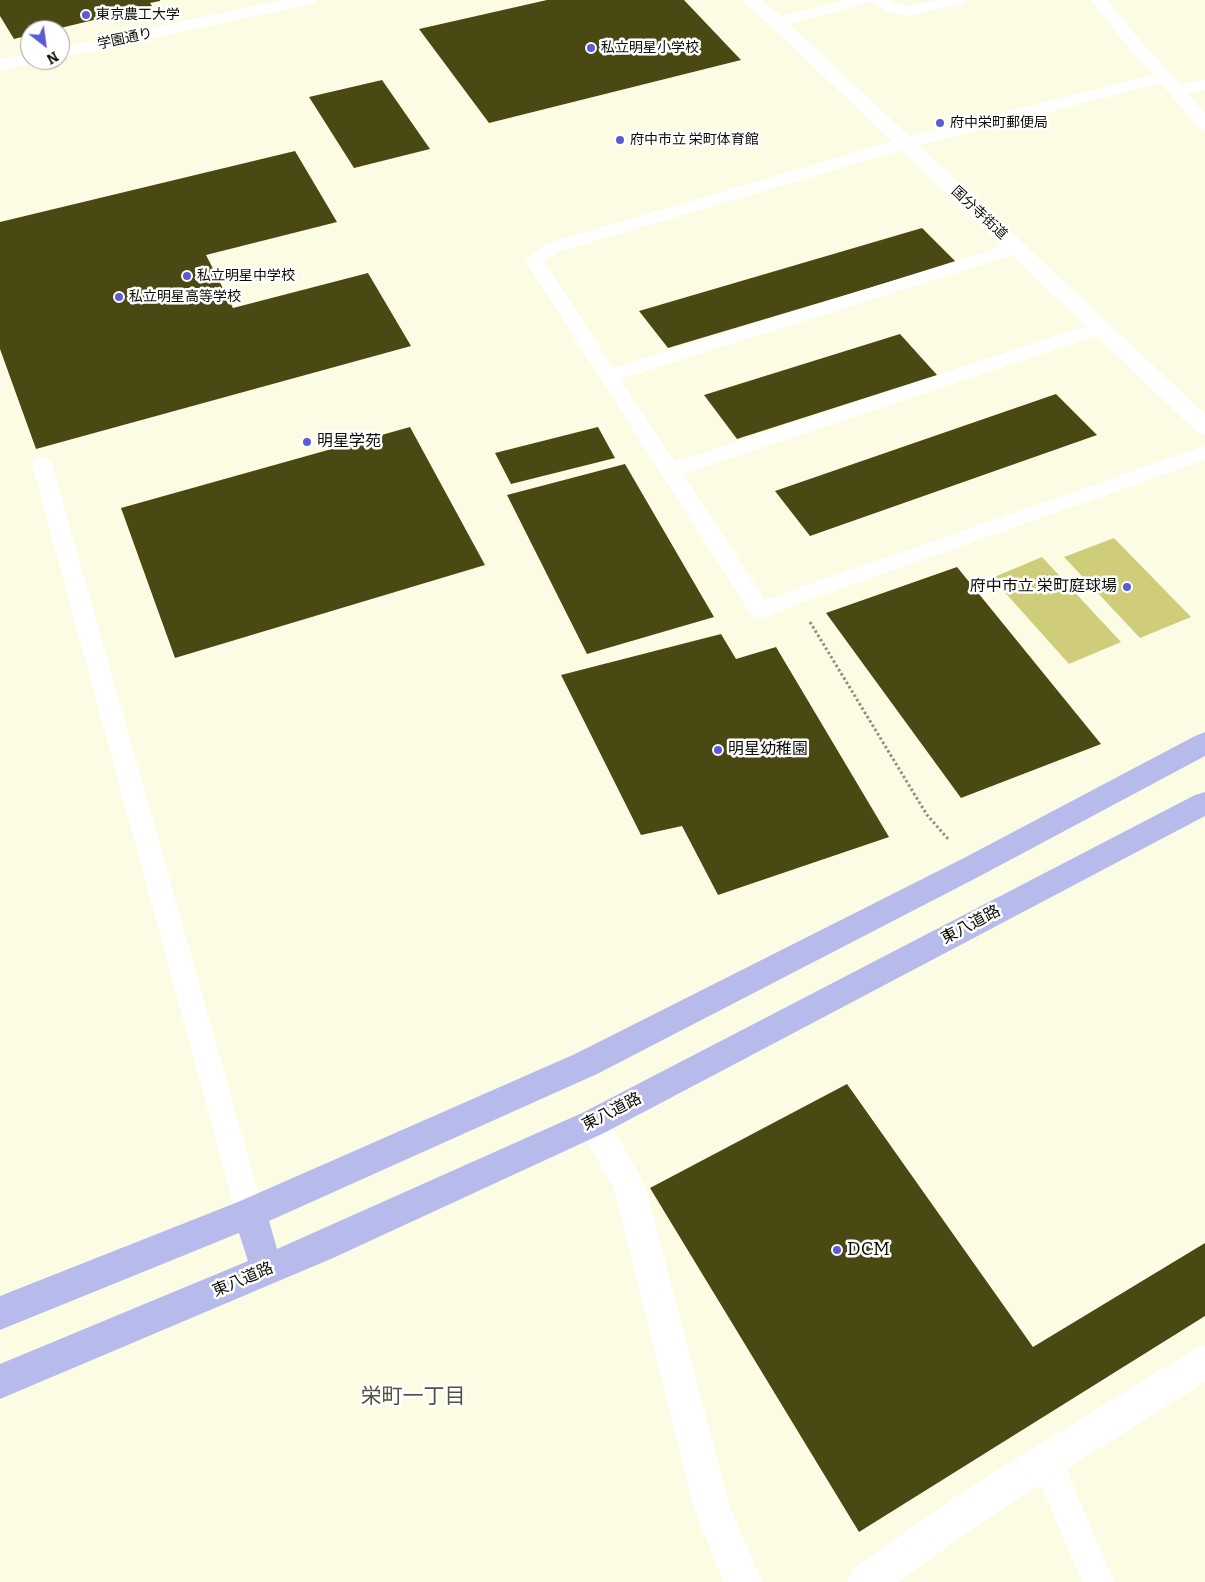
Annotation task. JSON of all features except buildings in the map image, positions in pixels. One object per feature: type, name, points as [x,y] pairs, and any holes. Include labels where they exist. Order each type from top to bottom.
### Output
[{"type":"main road","points":[[0,1313],[250,1213],[586,1064],[972,867],[1205,743]]},
{"type":"main road","name":"東八道路","points":[[0,1382],[267,1270],[593,1122],[1205,803]]},
{"type":"main road","points":[[250,1213],[267,1270]]},
{"type":"street","name":"学園通り","points":[[70,51],[307,0]]},
{"type":"street","name":"国分寺街道","points":[[750,0],[777,22],[906,143],[1205,427]]},
{"type":"street","points":[[0,65],[20,61]]},
{"type":"street","points":[[593,1122],[630,1185],[712,1509],[743,1582]]},
{"type":"street","points":[[866,1582],[975,1505],[1205,1362]]},
{"type":"lane","points":[[777,22],[863,0]]},
{"type":"lane","points":[[876,0],[892,8],[909,10],[959,0]]},
{"type":"lane","points":[[1099,0],[1136,46],[1205,125]]},
{"type":"lane","points":[[1164,77],[906,143],[552,248],[534,260],[760,610],[795,596],[1205,453]]},
{"type":"lane","points":[[1176,90],[1205,84]]},
{"type":"lane","points":[[608,376],[1016,248]]},
{"type":"lane","points":[[670,471],[1100,328]]},
{"type":"lane","points":[[42,464],[250,1213]]},
{"type":"lane","points":[[1047,1461],[1098,1582]]},
{"type":"path","points":[[795,596],[927,815],[972,867]]},
{"type":"shaded area","name":"府中市立 栄町庭球場","points":[[1114,538],[1191,617],[1140,638],[1064,557]]},
{"type":"shaded area","points":[[1042,557],[1121,642],[1069,664],[992,578]]},
{"type":"place","name":"東京農工大学","points":[[86,15]]},
{"type":"place","name":"私立明星小学校","points":[[591,48]]},
{"type":"place","name":"府中栄町郵便局","points":[[940,123]]},
{"type":"place","name":"府中市立 栄町体育館","points":[[620,140]]},
{"type":"place","name":"私立明星中学校","points":[[187,276]]},
{"type":"place","name":"私立明星高等学校","points":[[119,297]]},
{"type":"place","name":"明星学苑","points":[[307,442]]},
{"type":"place","name":"府中市立 栄町庭球場","points":[[1127,587]]},
{"type":"place","name":"明星幼稚園","points":[[718,750]]},
{"type":"place","name":"DCM","points":[[837,1250]]},
{"type":"district","name":"栄町一丁目","points":[[413,1397]]}]
